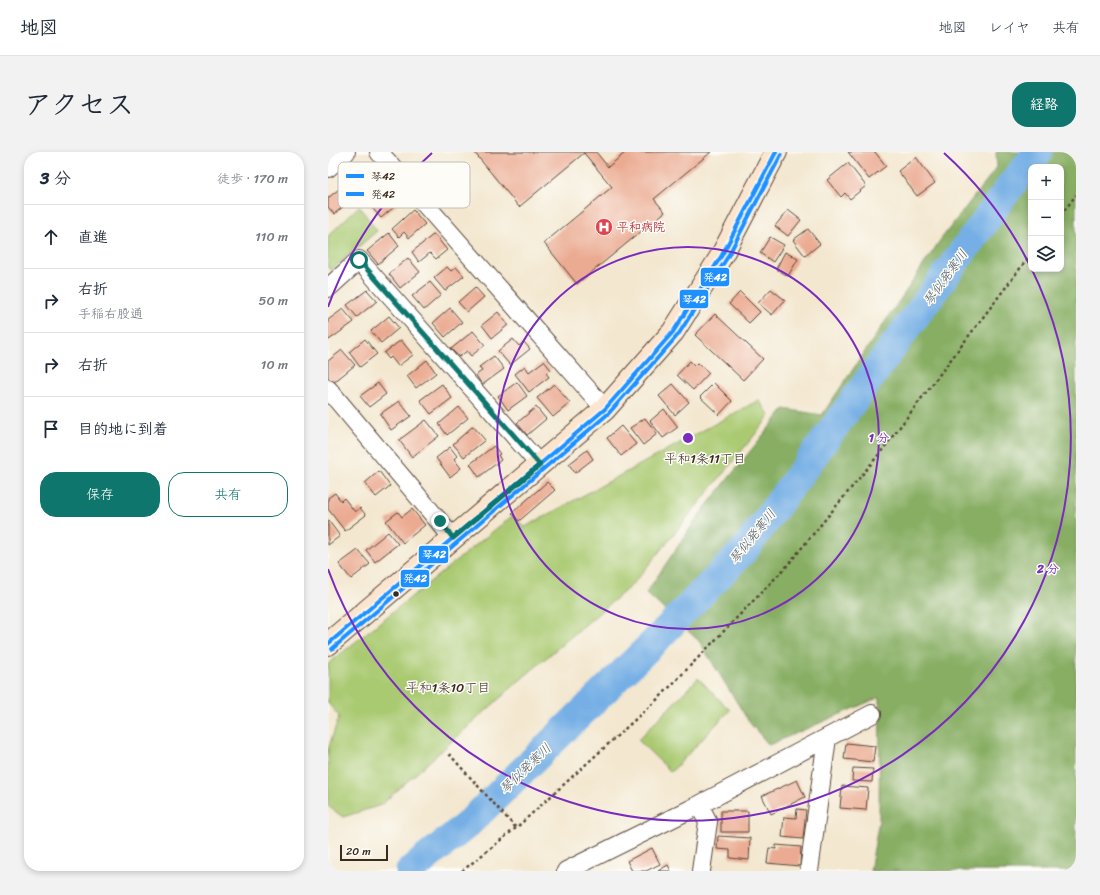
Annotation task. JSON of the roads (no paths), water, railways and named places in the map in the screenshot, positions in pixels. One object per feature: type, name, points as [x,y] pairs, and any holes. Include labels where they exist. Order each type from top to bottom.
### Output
[{"type":"street","points":[[328,168],[346,152]]},
{"type":"street","points":[[379,152],[388,162]]},
{"type":"street","points":[[328,644],[605,409],[673,332],[722,255],[770,155]]},
{"type":"street","points":[[428,208],[605,409]]},
{"type":"street","points":[[328,288],[359,260],[540,465]]},
{"type":"street","points":[[328,389],[453,538]]},
{"type":"street","points":[[566,871],[699,805],[872,714]]},
{"type":"street","points":[[809,871],[827,738]]},
{"type":"street","points":[[699,805],[708,822],[701,871]]},
{"type":"waterway","name":"琴似発寒川","points":[[410,871],[468,824],[651,645],[745,549],[1012,184],[1038,152]]},
{"type":"place","name":"平和病院","points":[[604,227]]},
{"type":"district","name":"平和1条11丁目","points":[[705,458]]},
{"type":"district","name":"平和1条10丁目","points":[[448,687]]}]
